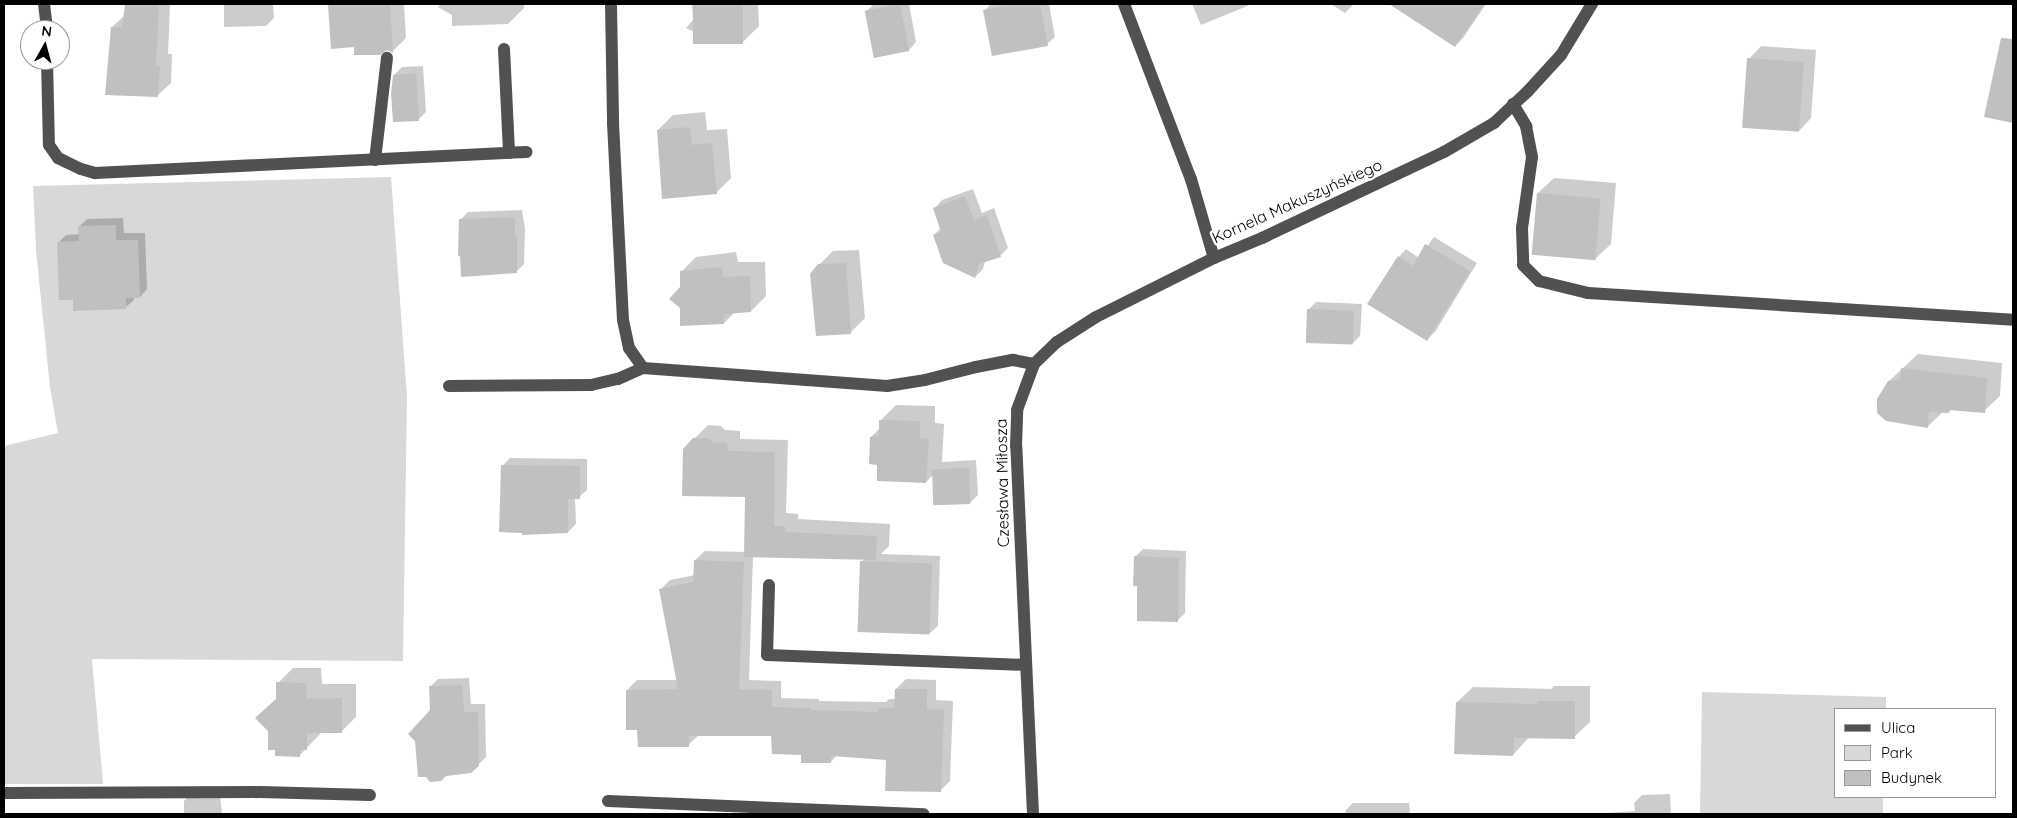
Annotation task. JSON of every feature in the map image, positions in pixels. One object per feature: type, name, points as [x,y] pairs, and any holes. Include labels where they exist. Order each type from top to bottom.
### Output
[{"type":"street","points":[[44,4],[45,20]]},
{"type":"street","points":[[611,4],[613,123],[623,320],[629,348],[643,368]]},
{"type":"street","name":"Kornela Makuszyńskiego","points":[[1124,4],[1191,179],[1214,258],[1262,238],[1444,152],[1494,122],[1561,55],[1592,4]]},
{"type":"street","points":[[504,49],[510,153]]},
{"type":"street","points":[[375,160],[387,58]]},
{"type":"street","points":[[47,70],[50,144],[58,158],[81,169],[95,173],[526,152]]},
{"type":"street","points":[[1514,104],[1526,126],[1532,157],[1522,228],[1523,265],[1539,281],[1588,293],[2013,320]]},
{"type":"street","name":"Czesława Miłosza","points":[[1033,814],[1016,446],[1018,410],[1034,364],[1057,342],[1096,317],[1214,258]]},
{"type":"street","points":[[449,386],[590,386],[618,379],[643,368],[887,386],[925,380],[1013,360],[1034,364]]},
{"type":"street","points":[[769,585],[767,655],[1026,665]]},
{"type":"street","points":[[4,793],[260,792],[370,795]]},
{"type":"street","points":[[608,801],[924,814]]},
{"type":"green space","points":[[391,177],[407,397],[403,661],[92,659],[103,784],[4,784],[4,446],[58,433],[50,387],[36,250],[33,186]]},
{"type":"green space","points":[[1702,692],[1886,697],[1886,708],[1834,708],[1834,798],[1883,798],[1883,814],[1700,814]]},
{"type":"building","points":[[125,4],[159,4],[156,66],[160,66],[158,97],[105,95],[111,27],[122,27]]},
{"type":"building","points":[[328,4],[390,4],[393,53],[387,50],[380,55],[354,55],[354,47],[331,49]]},
{"type":"building","points":[[693,4],[743,4],[743,44],[693,44]]},
{"type":"building","points":[[900,4],[909,51],[874,58],[865,11]]},
{"type":"building","points":[[1016,4],[1040,4],[1048,46],[992,56],[983,10]]},
{"type":"building","points":[[1389,4],[1484,4],[1455,47]]},
{"type":"building","points":[[2001,38],[2013,39],[2013,123],[1984,117]]},
{"type":"building","points":[[1747,58],[1804,62],[1799,132],[1742,128]]},
{"type":"building","points":[[416,73],[419,121],[393,122],[391,94],[393,75]]},
{"type":"building","points":[[690,127],[692,145],[712,143],[717,194],[662,199],[657,130]]},
{"type":"building","points":[[1537,193],[1601,199],[1595,260],[1532,255]]},
{"type":"building","points":[[965,196],[974,220],[987,215],[1001,257],[979,264],[975,278],[943,263],[933,235],[941,232],[933,208]]},
{"type":"building","points":[[515,217],[517,273],[461,277],[460,256],[458,256],[459,219]]},
{"type":"building","points":[[116,225],[116,240],[138,240],[140,298],[126,298],[126,309],[73,311],[73,300],[59,300],[57,242],[79,241],[78,226]]},
{"type":"building","points":[[1425,244],[1470,271],[1427,341],[1367,304],[1398,256],[1413,266]]},
{"type":"building","points":[[846,263],[851,334],[816,336],[810,274],[818,264]]},
{"type":"building","points":[[722,267],[723,277],[750,276],[751,312],[724,314],[724,324],[680,326],[680,308],[669,299],[680,287],[680,271]]},
{"type":"building","points":[[1307,309],[1354,311],[1353,345],[1306,343]]},
{"type":"building","points":[[1901,368],[1987,378],[1985,413],[1949,410],[1949,413],[1929,412],[1928,428],[1886,421],[1877,413],[1877,399],[1888,381],[1900,379]]},
{"type":"building","points":[[879,420],[920,421],[920,438],[929,439],[926,483],[877,481],[877,465],[869,464],[870,437],[879,436]]},
{"type":"building","points":[[693,438],[708,438],[712,442],[727,443],[728,451],[775,452],[774,526],[785,526],[785,532],[877,536],[876,560],[744,557],[745,497],[682,496],[683,449]]},
{"type":"building","points":[[501,465],[580,466],[580,499],[568,499],[568,533],[522,535],[522,533],[499,532]]},
{"type":"building","points":[[969,468],[970,504],[933,505],[932,469]]},
{"type":"building","points":[[1134,556],[1179,558],[1178,622],[1137,621],[1137,586],[1133,586]]},
{"type":"building","points":[[694,560],[744,562],[739,689],[772,690],[772,707],[878,712],[878,708],[894,708],[895,689],[927,689],[927,709],[944,710],[941,792],[885,791],[886,760],[831,756],[831,763],[801,763],[801,755],[772,754],[771,736],[689,736],[689,747],[638,747],[637,730],[626,730],[626,690],[678,689],[659,589],[693,582]]},
{"type":"building","points":[[860,561],[932,564],[929,634],[858,632]]},
{"type":"building","points":[[276,682],[306,683],[307,699],[342,698],[342,733],[307,733],[307,750],[300,750],[300,757],[275,756],[275,750],[268,750],[268,731],[255,718],[276,699]]},
{"type":"building","points":[[462,685],[464,712],[478,712],[479,766],[471,773],[446,776],[441,781],[430,782],[426,777],[418,777],[415,741],[408,734],[430,710],[429,686]]},
{"type":"building","points":[[1537,701],[1575,701],[1575,739],[1514,738],[1513,756],[1454,754],[1456,702],[1537,704]]}]
